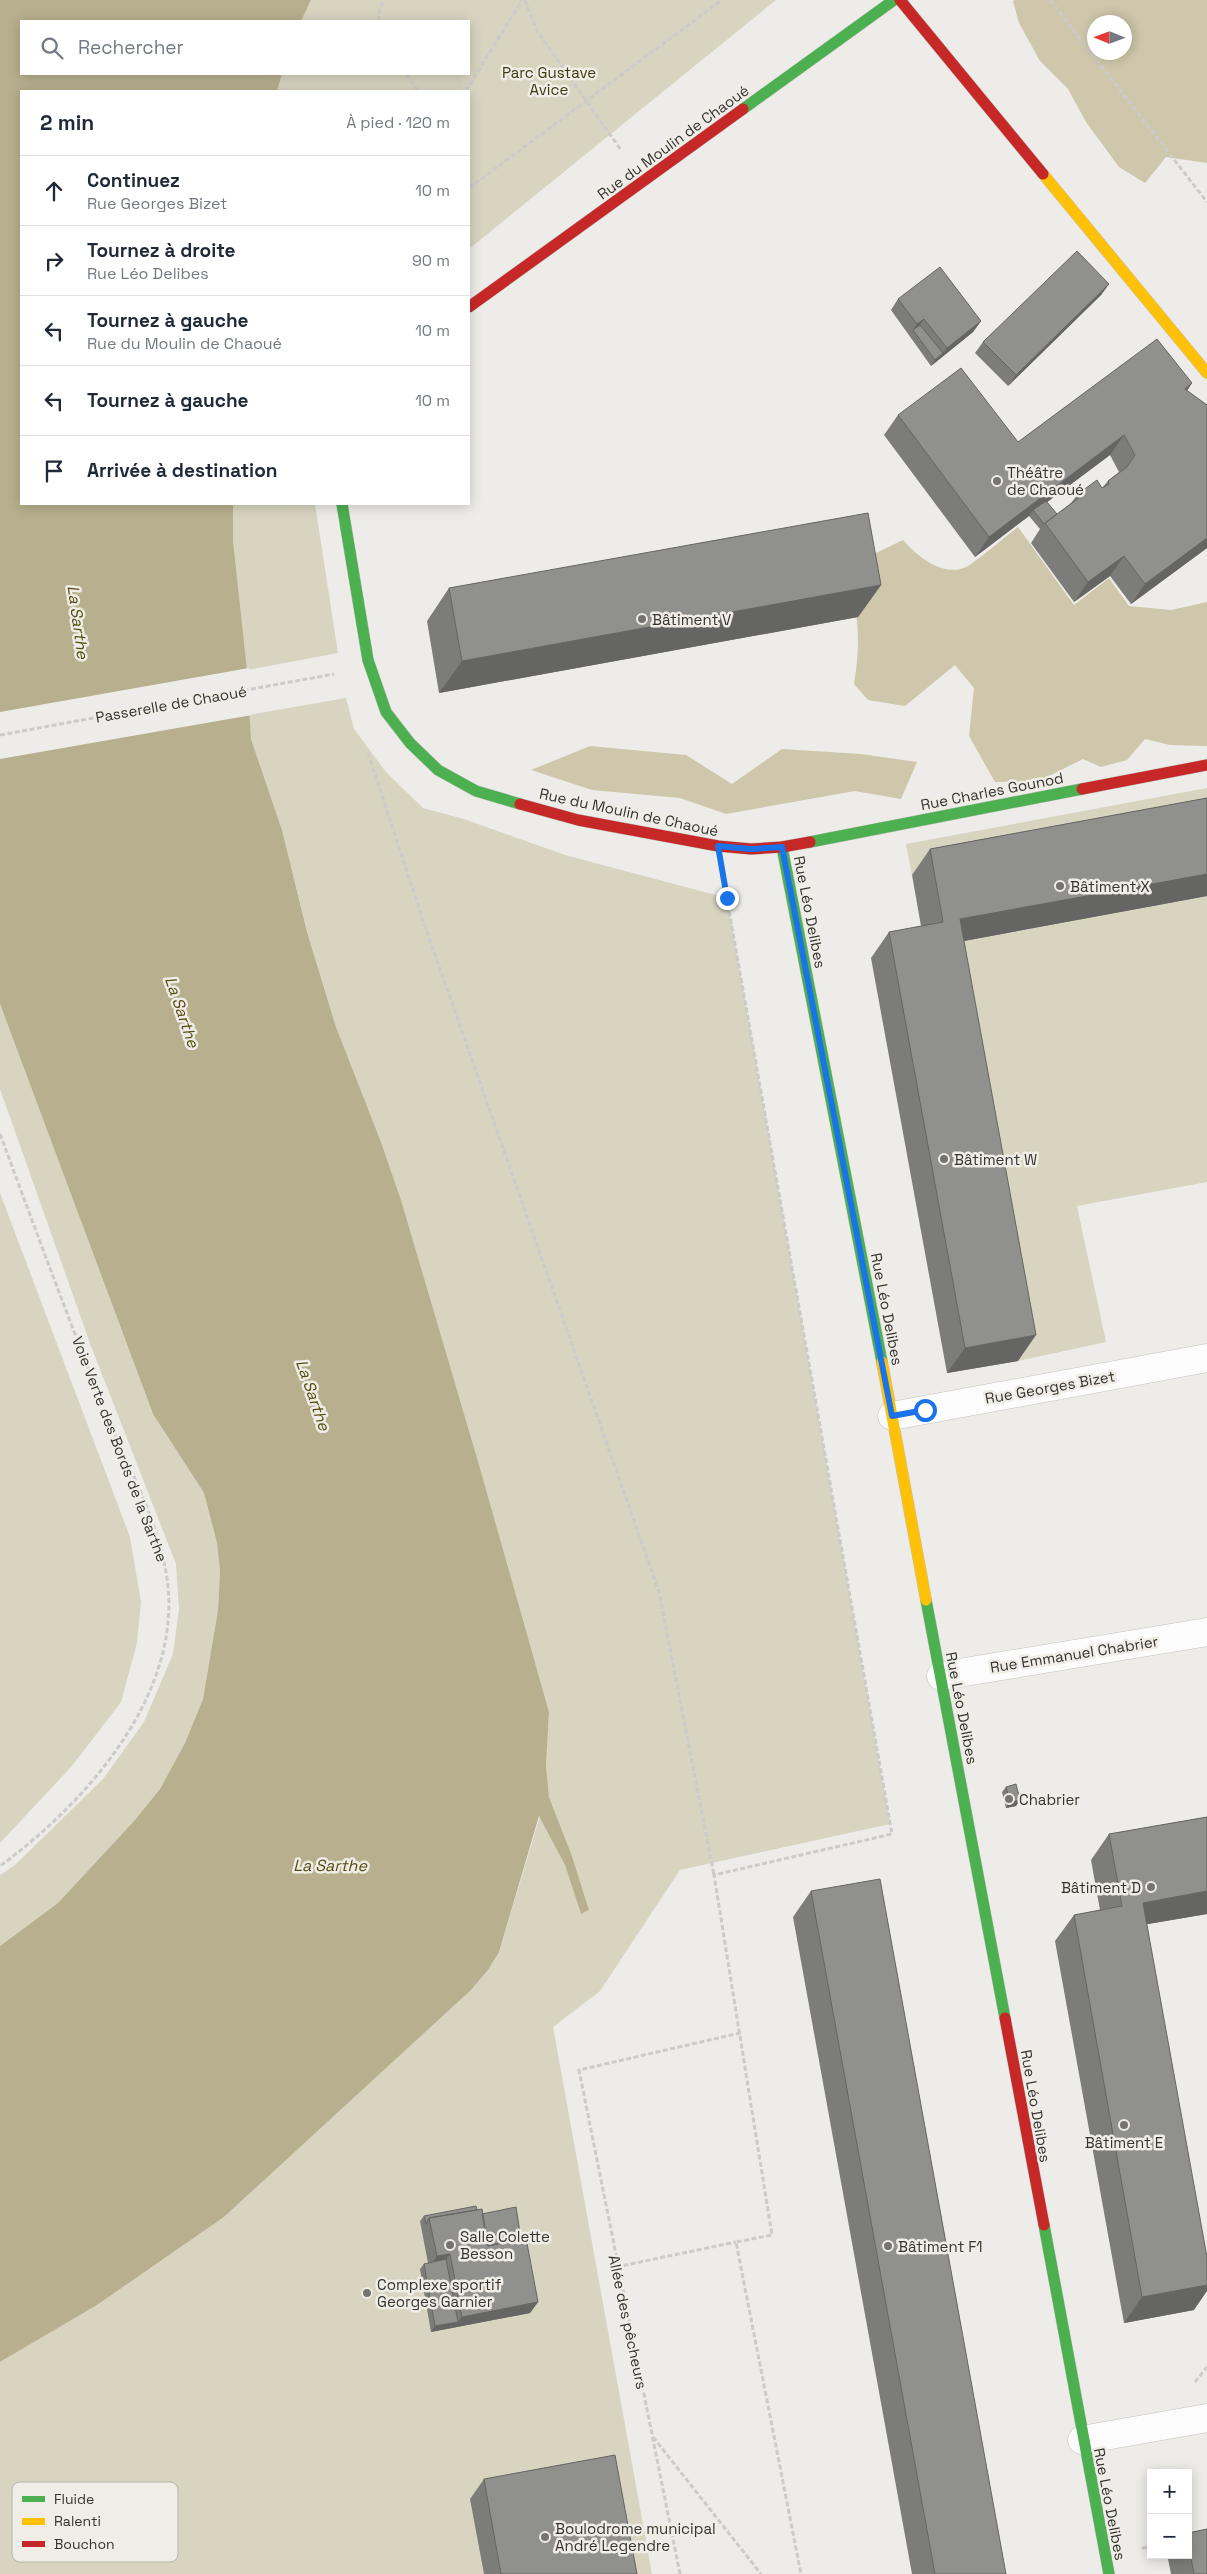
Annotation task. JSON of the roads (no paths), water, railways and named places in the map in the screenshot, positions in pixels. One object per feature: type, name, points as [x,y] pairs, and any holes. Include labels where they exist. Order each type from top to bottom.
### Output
[{"type":"street","name":"Rue du Moulin de Chaoué","points":[[470,306],[894,0]]},
{"type":"street","points":[[900,0],[1207,373]]},
{"type":"street","name":"Rue du Moulin de Chaoué","points":[[342,505],[368,660],[386,712],[410,743],[438,770],[476,791],[578,820],[718,846],[751,849],[782,847]]},
{"type":"street","name":"Rue Charles Gounod","points":[[782,847],[1207,765]]},
{"type":"street","name":"Rue Léo Delibes","points":[[782,847],[892,1416],[1082,2440],[1109,2574]]},
{"type":"street","name":"Rue Georges Bizet","points":[[892,1416],[1207,1358]]},
{"type":"street","name":"Rue Emmanuel Chabrier","points":[[941,1676],[1207,1632]]},
{"type":"street","points":[[1082,2440],[1207,2418]]},
{"type":"water","name":"La Sarthe","points":[[0,0],[311,0],[301,20],[20,20],[20,75],[282,75],[277,90],[20,90],[20,505],[233,505],[233,540],[247,670],[251,739],[282,830],[307,932],[336,1027],[381,1142],[401,1200],[479,1465],[549,1712],[546,1765],[549,1797],[572,1856],[589,1910],[581,1914],[565,1865],[539,1816],[499,1952],[488,1970],[471,1990],[224,2217],[97,2305],[0,2362],[0,1946],[58,1903],[134,1821],[160,1789],[185,1743],[203,1699],[218,1610],[220,1571],[217,1543],[204,1493],[153,1414],[0,1004]]},
{"type":"place","name":"Théâtre de Chaoué","points":[[997,481]]},
{"type":"place","name":"Bâtiment V","points":[[642,619]]},
{"type":"place","name":"Bâtiment X","points":[[1060,886]]},
{"type":"place","name":"Bâtiment W","points":[[944,1159]]},
{"type":"place","name":"Chabrier","points":[[1009,1799]]},
{"type":"place","name":"Bâtiment D","points":[[1151,1887]]},
{"type":"place","name":"Bâtiment E","points":[[1124,2125]]},
{"type":"place","name":"Salle Colette Besson","points":[[450,2245]]},
{"type":"place","name":"Bâtiment F1","points":[[888,2246]]},
{"type":"place","name":"Complexe sportif Georges Garnier","points":[[367,2293]]},
{"type":"place","name":"Boulodrome municipal André Legendre","points":[[545,2537]]},
{"type":"park label","name":"Parc Gustave Avice","points":[[549,80]]}]
